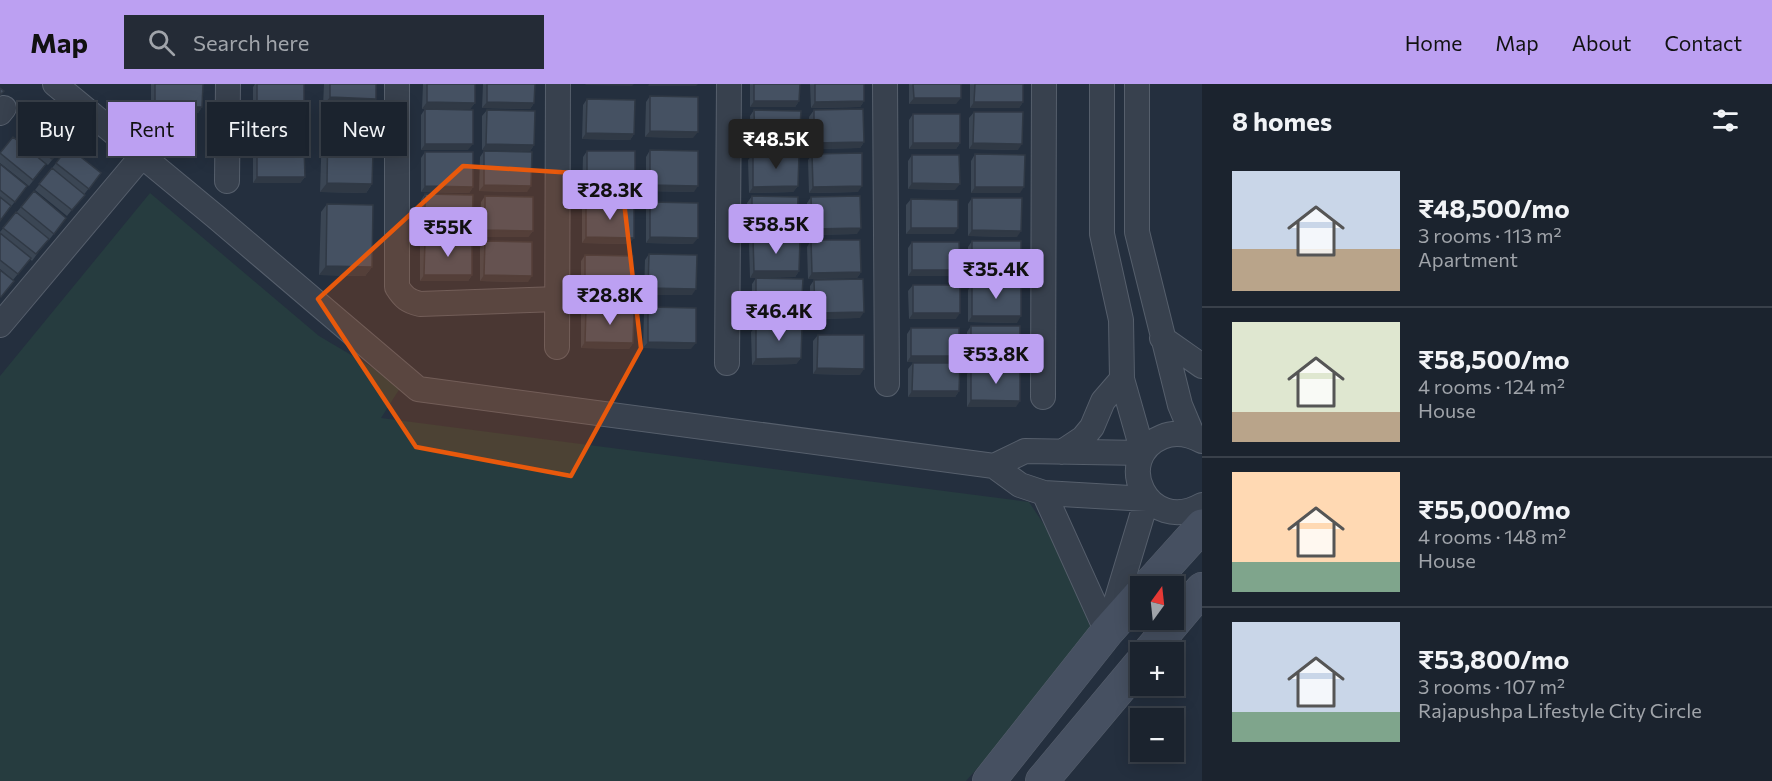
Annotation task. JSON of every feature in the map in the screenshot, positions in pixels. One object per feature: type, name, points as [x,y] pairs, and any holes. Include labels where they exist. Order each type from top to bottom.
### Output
[{"type":"street","points":[[56,84],[108,128]]},
{"type":"street","points":[[227,181],[228,84]]},
{"type":"street","points":[[397,84],[396,287],[406,300],[420,304],[558,300]]},
{"type":"street","points":[[557,347],[558,84]]},
{"type":"street","points":[[727,363],[729,84]]},
{"type":"street","points":[[885,84],[887,384]]},
{"type":"street","points":[[1043,397],[1044,84]]},
{"type":"street","points":[[1102,84],[1102,234],[1121,320],[1122,379],[1143,453]]},
{"type":"street","points":[[1137,84],[1137,232],[1180,405],[1198,439]]},
{"type":"street","points":[[0,326],[142,156],[418,389],[994,465],[1020,485],[1044,493],[1147,499]]},
{"type":"street","points":[[1162,338],[1202,366]]},
{"type":"street","points":[[1062,452],[1083,438],[1092,427],[1103,401],[1122,379]]},
{"type":"street","points":[[1194,530],[1147,499],[1138,477],[1143,453],[1150,444],[1171,434],[1182,434],[1198,439]]},
{"type":"street","points":[[994,465],[1025,451],[1143,453]]},
{"type":"street","points":[[1044,493],[1107,632]]},
{"type":"street","points":[[1107,632],[1147,499]]},
{"type":"street","points":[[1194,530],[1190,511],[1202,505]]},
{"type":"street","points":[[1156,576],[1194,530]]},
{"type":"street","points":[[1157,642],[1202,589]]},
{"type":"street","points":[[988,781],[1130,606]]},
{"type":"street","points":[[1042,781],[1130,676]]},
{"type":"highlighted area","points":[[463,166],[621,176],[641,348],[571,476],[416,447],[318,299]]},
{"type":"green space","points":[[150,193],[319,336],[402,385],[381,418],[1029,502],[1061,550],[1094,637],[966,781],[0,781],[0,376]]},
{"type":"building","points":[[155,84],[203,84],[202,107],[195,107],[195,102],[155,102]]},
{"type":"building","points":[[257,84],[304,84],[304,102],[257,102]]},
{"type":"building","points":[[330,84],[376,84],[376,99],[330,97]]},
{"type":"building","points":[[427,84],[475,84],[475,103],[427,102]]},
{"type":"building","points":[[487,84],[535,84],[534,103],[487,102]]},
{"type":"building","points":[[754,84],[800,84],[799,101],[754,101]]},
{"type":"building","points":[[815,84],[864,84],[864,101],[815,102]]},
{"type":"building","points":[[913,84],[961,84],[961,98],[914,98]]},
{"type":"building","points":[[975,84],[1023,84],[1023,102],[974,102]]},
{"type":"building","points":[[650,96],[698,97],[698,132],[650,131]]},
{"type":"building","points":[[587,99],[635,100],[634,134],[586,133]]},
{"type":"building","points":[[425,109],[473,110],[473,144],[425,144]]},
{"type":"building","points":[[863,109],[864,142],[814,143],[814,110]]},
{"type":"building","points":[[487,110],[535,111],[534,145],[486,144]]},
{"type":"building","points":[[754,110],[801,111],[799,143],[755,143]]},
{"type":"building","points":[[974,112],[1023,112],[1022,144],[973,143]]},
{"type":"building","points":[[913,114],[960,114],[960,143],[913,143]]},
{"type":"building","points":[[13,137],[18,141],[18,156],[36,156],[46,164],[33,180],[0,153]]},
{"type":"building","points":[[650,150],[698,151],[698,186],[650,185]]},
{"type":"building","points":[[484,151],[532,152],[531,186],[484,185]]},
{"type":"building","points":[[587,151],[635,151],[635,186],[587,185]]},
{"type":"building","points":[[425,152],[473,152],[473,187],[425,186]]},
{"type":"building","points":[[862,153],[862,186],[813,187],[812,154]]},
{"type":"building","points":[[753,154],[799,154],[798,186],[753,187]]},
{"type":"building","points":[[975,154],[1025,155],[1024,187],[975,187]]},
{"type":"building","points":[[912,155],[959,155],[960,184],[912,183]]},
{"type":"building","points":[[61,156],[79,156],[101,173],[89,189],[56,163]]},
{"type":"building","points":[[257,156],[304,156],[305,177],[257,177]]},
{"type":"building","points":[[327,156],[373,156],[372,184],[327,183]]},
{"type":"building","points":[[0,164],[27,186],[15,202],[0,190]]},
{"type":"building","points":[[52,168],[85,195],[72,210],[39,184]]},
{"type":"building","points":[[34,191],[66,218],[54,234],[21,207]]},
{"type":"building","points":[[425,194],[473,195],[472,229],[425,229]]},
{"type":"building","points":[[485,196],[533,197],[533,231],[485,230]]},
{"type":"building","points":[[752,196],[798,197],[797,229],[752,230]]},
{"type":"building","points":[[860,196],[861,228],[812,229],[811,197]]},
{"type":"building","points":[[0,197],[11,206],[0,221]]},
{"type":"building","points":[[972,198],[1022,198],[1021,231],[972,230]]},
{"type":"building","points":[[911,199],[958,200],[958,228],[911,228]]},
{"type":"building","points":[[650,202],[698,203],[698,238],[650,237]]},
{"type":"building","points":[[586,203],[634,204],[634,238],[586,237]]},
{"type":"building","points":[[327,204],[373,205],[372,267],[326,266]]},
{"type":"building","points":[[16,212],[49,239],[36,254],[3,228]]},
{"type":"building","points":[[0,233],[31,258],[18,274],[0,260]]},
{"type":"building","points":[[753,238],[800,239],[799,271],[754,271]]},
{"type":"building","points":[[425,240],[472,241],[472,275],[424,275]]},
{"type":"building","points":[[811,240],[860,240],[861,272],[812,273]]},
{"type":"building","points":[[485,241],[532,242],[532,276],[484,275]]},
{"type":"building","points":[[972,241],[1021,241],[1021,274],[972,273]]},
{"type":"building","points":[[912,242],[959,242],[960,270],[912,270]]},
{"type":"building","points":[[649,254],[697,255],[696,289],[648,288]]},
{"type":"building","points":[[585,255],[633,256],[633,291],[585,290]]},
{"type":"building","points":[[0,270],[14,281],[1,297],[0,296]]},
{"type":"building","points":[[756,278],[803,279],[801,311],[756,311]]},
{"type":"building","points":[[863,279],[864,312],[815,313],[814,280]]},
{"type":"building","points":[[972,284],[1021,284],[1021,316],[972,316]]},
{"type":"building","points":[[913,285],[960,285],[960,313],[913,313]]},
{"type":"building","points":[[648,307],[696,308],[696,343],[648,342]]},
{"type":"building","points":[[586,308],[634,309],[633,343],[585,342]]},
{"type":"building","points":[[756,326],[802,326],[801,358],[756,359]]},
{"type":"building","points":[[971,326],[1020,326],[1020,359],[971,358]]},
{"type":"building","points":[[911,328],[959,328],[959,356],[911,356]]},
{"type":"building","points":[[818,335],[864,335],[864,369],[817,368]]},
{"type":"building","points":[[913,363],[960,363],[959,391],[912,391]]},
{"type":"building","points":[[971,368],[1020,369],[1020,401],[971,400]]}]
